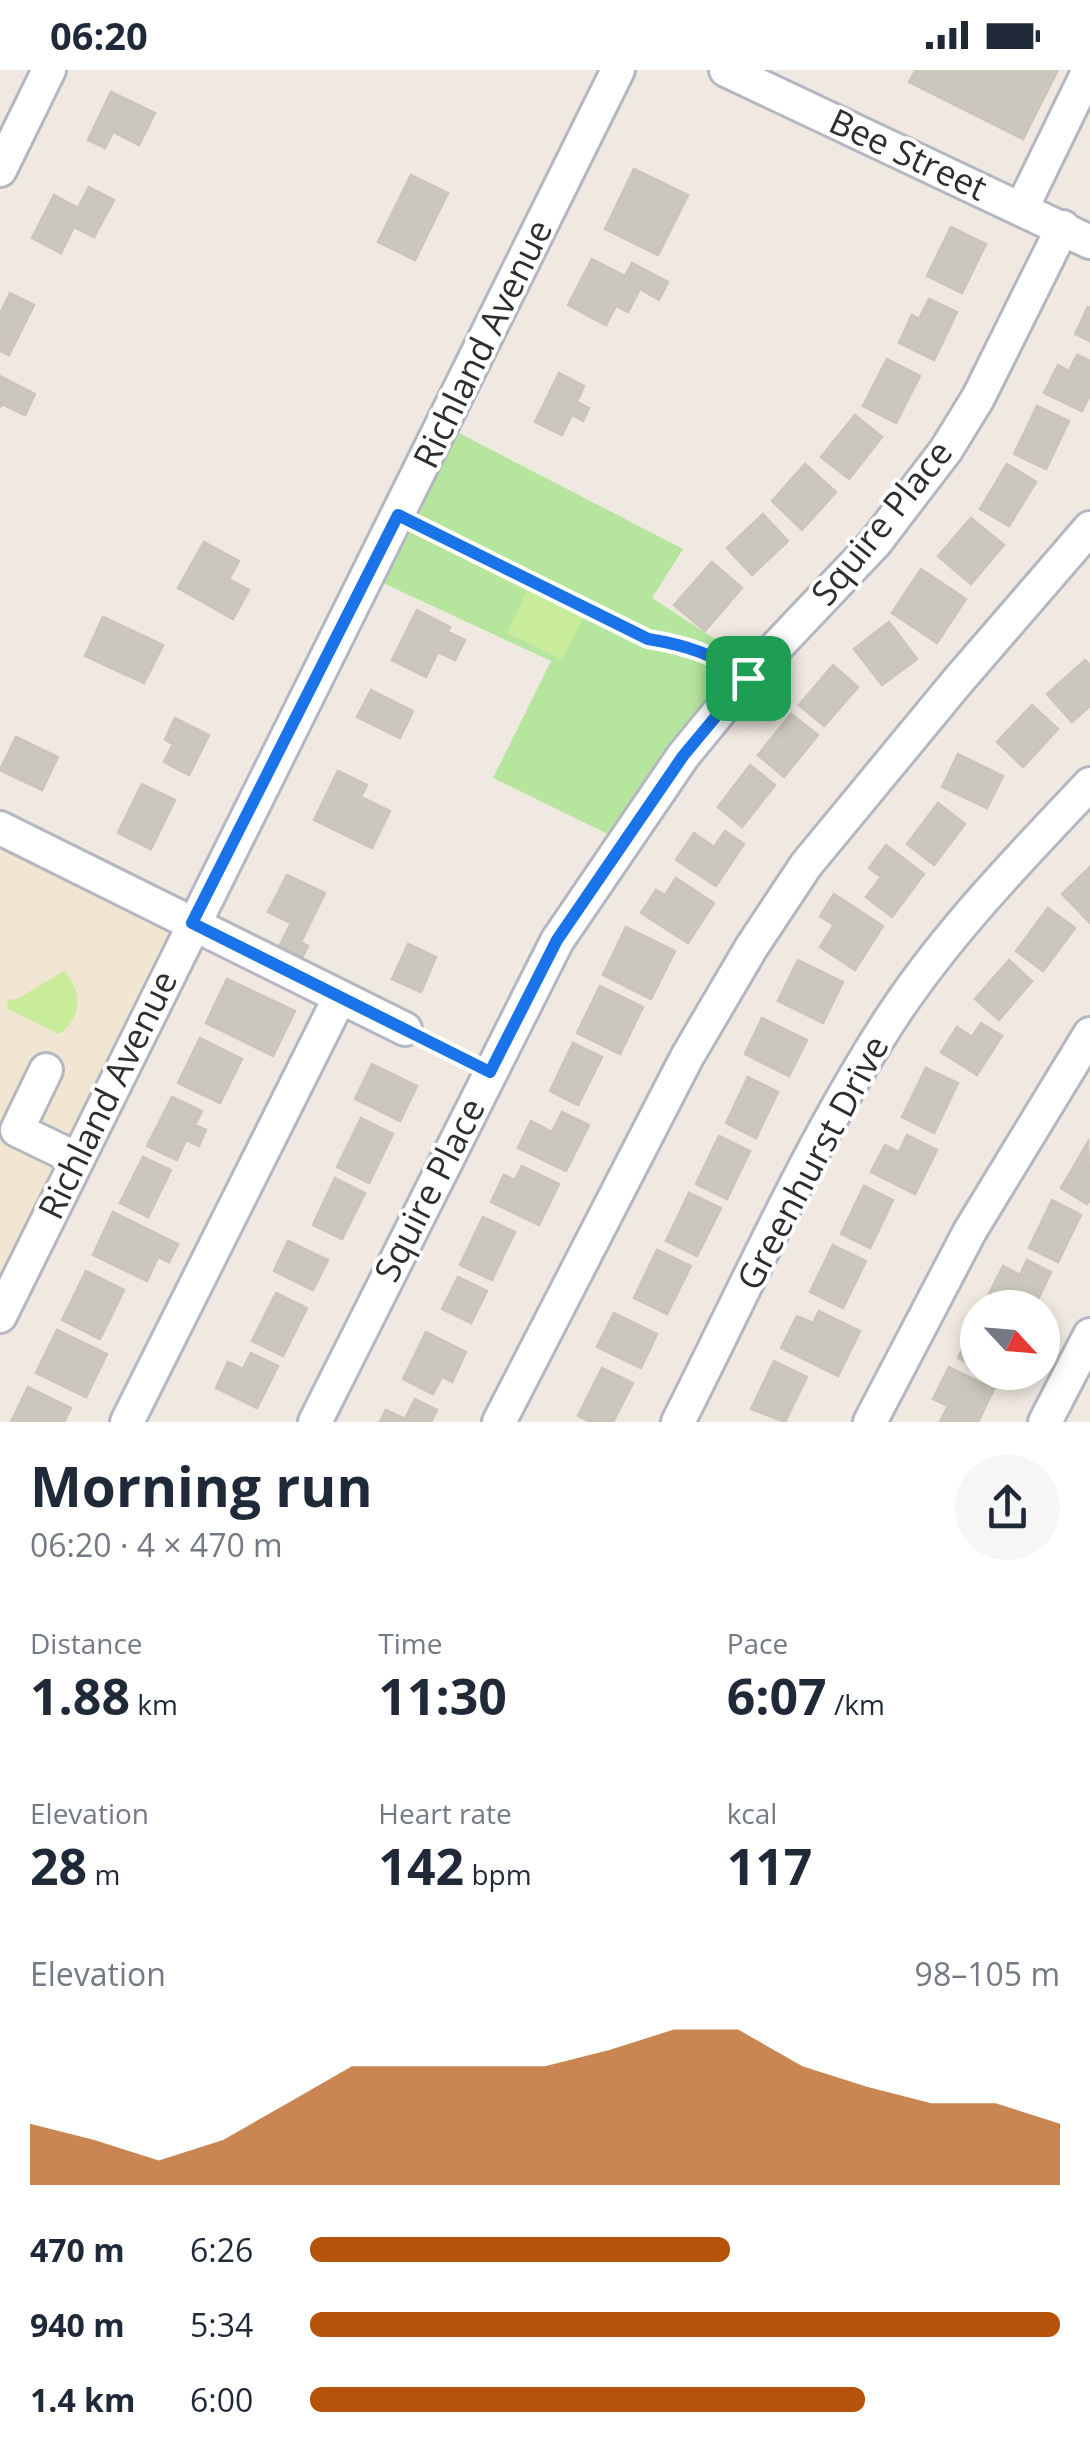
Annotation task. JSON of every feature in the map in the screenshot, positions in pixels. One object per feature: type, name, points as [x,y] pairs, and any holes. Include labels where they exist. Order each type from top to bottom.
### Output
[{"type":"street","points":[[0,170],[50,70]]},
{"type":"street","name":"Richland Avenue","points":[[3,1301],[618,70]]},
{"type":"street","name":"Bee Street","points":[[726,70],[1077,234]]},
{"type":"street","points":[[1022,208],[1089,70]]},
{"type":"street","name":"Squire Place","points":[[315,1422],[557,940],[683,756],[748,678],[875,542],[946,450],[1077,234]]},
{"type":"street","points":[[499,1422],[687,1057],[750,948],[806,865],[956,682],[1090,528]]},
{"type":"street","name":"Greenhurst Drive","points":[[678,1422],[836,1108],[890,1019],[968,918],[1090,784]]},
{"type":"street","points":[[0,828],[405,1029]]},
{"type":"street","points":[[127,1422],[340,997]]},
{"type":"street","points":[[870,1422],[970,1231],[1090,1034]]},
{"type":"street","points":[[46,1070],[17,1130],[77,1159]]},
{"type":"street","points":[[1045,1422],[1090,1335]]},
{"type":"path","points":[[398,515],[648,639],[686,645],[726,662],[748,678]]},
{"type":"path","points":[[405,1029],[490,1072]]},
{"type":"shaded area","points":[[0,847],[185,936],[0,1307]]},
{"type":"green space","points":[[459,433],[683,549],[652,598],[755,665],[614,837],[493,778],[551,661],[383,583]]},
{"type":"green space","points":[[529,587],[585,614],[562,660],[507,633]]},
{"type":"green space","points":[[64,971],[74,987],[77,1004],[72,1021],[59,1034],[8,1009],[7,1000],[17,999]]},
{"type":"building","points":[[916,70],[1058,70],[1023,139],[909,82]]},
{"type":"building","points":[[111,92],[155,113],[139,145],[113,132],[105,148],[88,140]]},
{"type":"building","points":[[634,169],[688,195],[658,255],[605,229]]},
{"type":"building","points":[[411,175],[448,193],[415,260],[378,242]]},
{"type":"building","points":[[89,187],[114,200],[94,237],[74,227],[61,253],[32,238],[54,195],[78,208]]},
{"type":"building","points":[[951,227],[986,244],[962,293],[927,276]]},
{"type":"building","points":[[592,259],[625,276],[632,263],[668,282],[659,300],[640,289],[628,312],[616,306],[606,325],[568,305]]},
{"type":"building","points":[[10,293],[34,305],[9,355],[0,351],[0,314]]},
{"type":"building","points":[[929,299],[957,312],[934,360],[899,343],[912,315],[919,319]]},
{"type":"building","points":[[1090,308],[1090,341],[1075,334]]},
{"type":"building","points":[[1077,355],[1090,361],[1090,395],[1082,411],[1044,393],[1058,365],[1069,371]]},
{"type":"building","points":[[887,359],[920,376],[896,423],[863,406]]},
{"type":"building","points":[[559,373],[584,386],[577,402],[589,408],[583,421],[572,415],[562,435],[535,422]]},
{"type":"building","points":[[0,376],[35,394],[25,415],[2,404],[0,407]]},
{"type":"building","points":[[1037,406],[1069,421],[1046,469],[1014,454]]},
{"type":"building","points":[[855,415],[882,437],[849,479],[821,457]]},
{"type":"building","points":[[805,464],[836,492],[802,530],[772,501]]},
{"type":"building","points":[[1007,464],[1036,482],[1009,526],[980,509]]},
{"type":"building","points":[[763,514],[788,541],[752,575],[727,548]]},
{"type":"building","points":[[971,518],[1004,545],[971,584],[938,556]]},
{"type":"building","points":[[204,542],[239,561],[229,579],[249,590],[233,619],[178,588]]},
{"type":"building","points":[[712,562],[742,588],[705,631],[674,605]]},
{"type":"building","points":[[921,569],[966,599],[937,643],[892,613]]},
{"type":"building","points":[[417,610],[450,627],[448,632],[465,640],[455,660],[438,652],[426,677],[392,660]]},
{"type":"building","points":[[103,617],[163,645],[144,683],[85,656]]},
{"type":"building","points":[[889,622],[917,659],[882,685],[854,649]]},
{"type":"building","points":[[1085,660],[1090,665],[1090,706],[1072,722],[1047,694]]},
{"type":"building","points":[[833,665],[858,687],[824,726],[799,705]]},
{"type":"building","points":[[371,690],[413,711],[400,738],[357,717]]},
{"type":"building","points":[[1032,705],[1058,729],[1023,767],[997,742]]},
{"type":"building","points":[[791,714],[818,735],[784,777],[758,755]]},
{"type":"building","points":[[175,718],[209,735],[189,775],[164,762],[173,744],[165,740]]},
{"type":"building","points":[[16,737],[58,757],[42,790],[0,770]]},
{"type":"building","points":[[958,754],[1003,776],[987,808],[942,787]]},
{"type":"building","points":[[750,765],[775,785],[742,827],[718,807]]},
{"type":"building","points":[[338,771],[367,785],[361,797],[390,811],[372,848],[314,820]]},
{"type":"building","points":[[142,784],[175,800],[151,849],[118,833]]},
{"type":"building","points":[[938,803],[965,824],[934,865],[907,844]]},
{"type":"building","points":[[725,831],[744,844],[716,886],[676,860],[694,833],[714,847]]},
{"type":"building","points":[[886,845],[924,874],[892,917],[866,897],[881,877],[869,868]]},
{"type":"building","points":[[1090,867],[1090,923],[1062,894]]},
{"type":"building","points":[[287,875],[325,893],[301,942],[308,946],[302,958],[279,947],[291,923],[268,912]]},
{"type":"building","points":[[676,878],[714,903],[688,943],[641,913],[656,890],[665,895]]},
{"type":"building","points":[[834,894],[883,926],[855,970],[820,947],[834,925],[820,916]]},
{"type":"building","points":[[1048,908],[1075,928],[1043,971],[1016,951]]},
{"type":"building","points":[[626,927],[675,951],[651,999],[603,975]]},
{"type":"building","points":[[408,944],[436,957],[421,992],[392,979]]},
{"type":"building","points":[[798,960],[843,982],[823,1023],[778,1001]]},
{"type":"building","points":[[1009,960],[1032,981],[999,1020],[975,999]]},
{"type":"building","points":[[227,979],[295,1011],[273,1056],[206,1023]]},
{"type":"building","points":[[600,986],[643,1007],[620,1054],[577,1033]]},
{"type":"building","points":[[762,1018],[807,1040],[789,1076],[745,1054]]},
{"type":"building","points":[[981,1023],[1002,1036],[977,1075],[941,1052],[957,1027],[972,1037]]},
{"type":"building","points":[[200,1038],[242,1059],[220,1103],[178,1083]]},
{"type":"building","points":[[573,1043],[602,1057],[578,1105],[550,1091]]},
{"type":"building","points":[[372,1064],[417,1086],[400,1121],[355,1099]]},
{"type":"building","points":[[926,1068],[958,1083],[934,1133],[902,1117]]},
{"type":"building","points":[[748,1077],[778,1092],[756,1138],[726,1123]]},
{"type":"building","points":[[172,1097],[202,1111],[195,1125],[206,1130],[199,1146],[186,1140],[177,1160],[147,1146]]},
{"type":"building","points":[[562,1112],[589,1125],[566,1171],[518,1148],[531,1121],[552,1132]]},
{"type":"building","points":[[361,1118],[393,1134],[369,1183],[337,1167]]},
{"type":"building","points":[[907,1135],[937,1150],[915,1194],[871,1172],[885,1145],[899,1152]]},
{"type":"building","points":[[719,1136],[750,1151],[727,1199],[696,1184]]},
{"type":"building","points":[[1088,1142],[1090,1200],[1087,1204],[1061,1188]]},
{"type":"building","points":[[143,1157],[171,1170],[148,1217],[120,1203]]},
{"type":"building","points":[[522,1166],[559,1184],[539,1225],[491,1202],[504,1175],[515,1180]]},
{"type":"building","points":[[335,1178],[365,1193],[342,1239],[313,1225]]},
{"type":"building","points":[[864,1186],[893,1200],[870,1248],[841,1234]]},
{"type":"building","points":[[689,1193],[721,1208],[697,1256],[666,1241]]},
{"type":"building","points":[[1052,1200],[1081,1215],[1058,1262],[1029,1248]]},
{"type":"building","points":[[113,1212],[178,1244],[169,1262],[158,1257],[147,1281],[93,1255]]},
{"type":"building","points":[[483,1217],[515,1232],[492,1280],[460,1265]]},
{"type":"building","points":[[288,1241],[328,1260],[313,1290],[274,1271]]},
{"type":"building","points":[[833,1245],[866,1261],[843,1308],[810,1292]]},
{"type":"building","points":[[657,1250],[691,1266],[667,1314],[634,1298]]},
{"type":"building","points":[[1027,1260],[1051,1272],[1042,1290],[991,1290],[1003,1266],[1020,1275]]},
{"type":"building","points":[[86,1271],[124,1290],[100,1339],[62,1320]]},
{"type":"building","points":[[458,1277],[487,1291],[471,1323],[442,1309]]},
{"type":"building","points":[[276,1293],[307,1308],[283,1356],[252,1341]]},
{"type":"building","points":[[819,1311],[860,1331],[838,1376],[781,1348],[797,1316],[813,1323]]},
{"type":"building","points":[[614,1313],[657,1334],[641,1368],[597,1347]]},
{"type":"building","points":[[57,1330],[107,1354],[86,1397],[36,1373]]},
{"type":"building","points":[[426,1332],[466,1352],[452,1382],[442,1377],[433,1394],[403,1379]]},
{"type":"building","points":[[251,1353],[278,1366],[257,1408],[216,1388],[228,1362],[243,1369]]},
{"type":"building","points":[[774,1361],[807,1377],[785,1422],[751,1409]]},
{"type":"building","points":[[949,1367],[960,1372],[960,1390],[994,1390],[978,1422],[940,1422],[948,1406],[933,1399]]},
{"type":"building","points":[[602,1368],[633,1383],[613,1422],[591,1422],[578,1416]]},
{"type":"building","points":[[28,1387],[71,1408],[64,1422],[11,1422]]},
{"type":"building","points":[[415,1399],[437,1410],[431,1422],[380,1422],[386,1410],[405,1419]]},
{"type":"route","points":[[398,515],[648,639],[686,645],[726,662],[748,678],[683,756],[557,940],[490,1072],[192,923],[398,515]]}]
